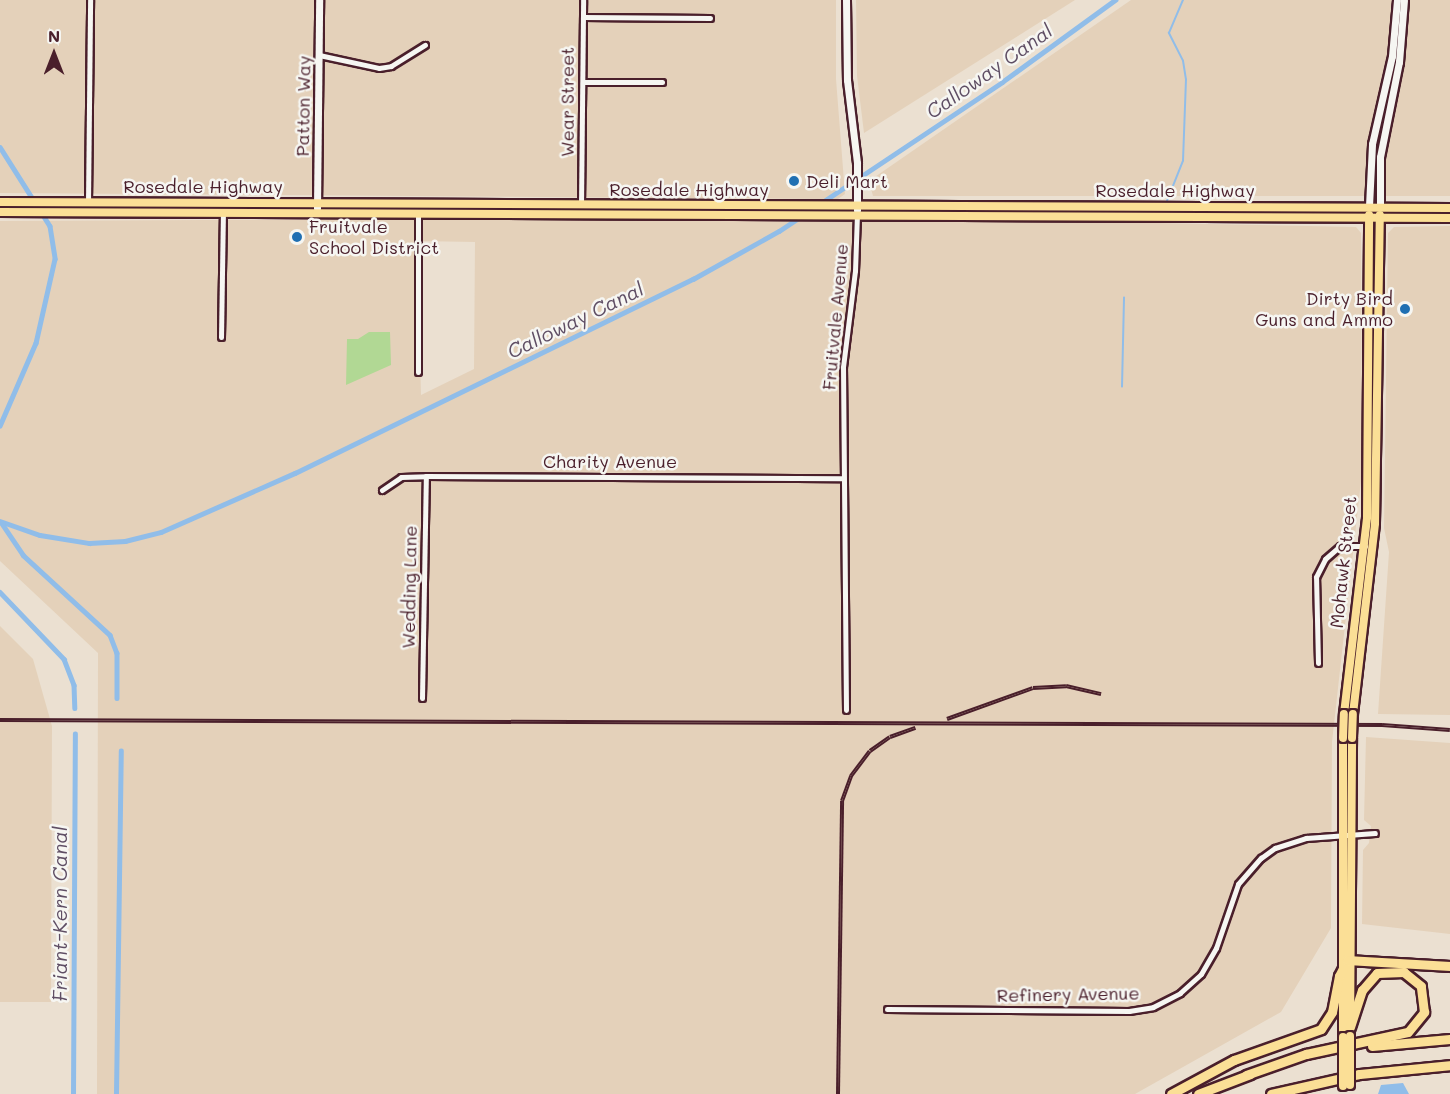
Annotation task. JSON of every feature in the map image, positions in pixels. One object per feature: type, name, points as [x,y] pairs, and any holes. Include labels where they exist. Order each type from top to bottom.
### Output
[{"type":"highway","points":[[1171,1094],[1234,1060],[1318,1031],[1332,1012],[1348,961],[1450,966]]},
{"type":"highway","points":[[1197,1094],[1295,1058],[1408,1032],[1424,1012],[1421,986],[1411,975],[1400,970],[1377,973],[1362,990],[1348,1033]]},
{"type":"highway","points":[[1246,1075],[1339,1052],[1450,1040]]},
{"type":"highway","points":[[1271,1094],[1338,1078],[1406,1068],[1450,1065]]},
{"type":"highway","points":[[1296,1094],[1406,1068]]},
{"type":"main road","name":"Patton Way","points":[[317,208],[319,0]]},
{"type":"main road","name":"Fruitvale Avenue","points":[[846,0],[847,81],[857,169],[857,215]]},
{"type":"main road","name":"Mohawk Street","points":[[1346,1090],[1348,961],[1343,836],[1348,714],[1365,546],[1371,151],[1392,56],[1396,0]]},
{"type":"main road","name":"Mohawk Street","points":[[1348,714],[1375,523],[1380,157],[1401,52],[1404,0]]},
{"type":"main road","name":"Rosedale Highway","points":[[0,202],[28,202],[88,212],[222,212],[423,204],[1450,208]]},
{"type":"main road","name":"Rosedale Highway","points":[[0,212],[32,212],[88,202],[144,202],[418,214],[1450,218]]},
{"type":"main road","points":[[88,212],[96,207],[135,207],[144,202]]},
{"type":"main road","points":[[369,213],[376,208],[410,208],[423,204]]},
{"type":"main road","points":[[418,214],[425,208],[465,208],[476,204]]},
{"type":"main road","points":[[516,214],[532,209],[576,209],[581,205]]},
{"type":"main road","points":[[586,214],[590,209],[640,209],[649,205]]},
{"type":"main road","points":[[1368,384],[1373,385],[1377,421]]},
{"type":"main road","name":"Mohawk Street","points":[[1348,738],[1354,835],[1348,961]]},
{"type":"street","points":[[88,202],[90,0]]},
{"type":"street","name":"Wear Street","points":[[581,205],[583,0]]},
{"type":"street","points":[[583,17],[710,18]]},
{"type":"street","points":[[319,55],[379,68],[391,66],[425,45]]},
{"type":"street","points":[[583,82],[662,82]]},
{"type":"street","points":[[221,337],[222,212]]},
{"type":"street","points":[[418,214],[418,372]]},
{"type":"street","name":"Fruitvale Avenue","points":[[846,710],[842,478],[843,356],[855,271],[857,215]]},
{"type":"street","name":"Charity Avenue","points":[[381,490],[401,477],[426,476],[842,478]]},
{"type":"street","name":"Wedding Lane","points":[[422,698],[426,476]]},
{"type":"street","points":[[1318,663],[1316,577],[1325,559],[1340,546],[1365,546]]},
{"type":"street","name":"Refinery Avenue","points":[[887,1009],[1129,1011],[1153,1007],[1180,993],[1202,974],[1216,948],[1238,884],[1261,858],[1289,843],[1375,832]]},
{"type":"shaded area","points":[[0,0],[836,0],[836,79],[845,194],[838,199],[0,193]]},
{"type":"shaded area","points":[[856,0],[1075,0],[864,133],[857,76]]},
{"type":"shaded area","points":[[1131,0],[1450,0],[1450,196],[873,196],[869,181]]},
{"type":"shaded area","points":[[416,219],[1110,222],[1356,227],[1361,233],[1362,472],[1332,742],[1331,928],[1281,1012],[1135,1094],[97,1094],[98,653],[0,561],[0,221]],"holes":[[[417,241],[475,242],[474,369],[421,395]]]},
{"type":"shaded area","points":[[1450,226],[1450,715],[1378,714],[1389,552],[1384,528],[1388,233],[1394,227]]},
{"type":"shaded area","points":[[0,626],[33,659],[52,726],[51,1002],[0,1002]]},
{"type":"shaded area","points":[[1366,737],[1450,743],[1450,934],[1362,924],[1363,850],[1369,843],[1371,826],[1364,820]]},
{"type":"green space","points":[[369,332],[390,332],[391,365],[346,385],[347,339],[358,339]]},
{"type":"water","points":[[1403,1083],[1409,1094],[1378,1094],[1381,1085]]},
{"type":"waterway","name":"Calloway Canal","points":[[0,521],[40,535],[89,543],[125,541],[161,532],[295,473],[693,279],[779,231],[1002,82],[1115,0]]},
{"type":"waterway","points":[[1167,201],[1183,161],[1186,80],[1183,61],[1169,33],[1183,0]]},
{"type":"waterway","name":"Calloway Canal","points":[[0,147],[50,226],[55,259],[36,343],[0,426]]},
{"type":"waterway","points":[[1122,387],[1124,298]]},
{"type":"waterway","points":[[1,522],[23,555],[110,635],[117,653],[117,698]]},
{"type":"waterway","name":"Friant-Kern Canal","points":[[0,592],[64,659],[74,685],[75,708]]},
{"type":"waterway","name":"Friant-Kern Canal","points":[[73,1094],[75,734]]},
{"type":"waterway","points":[[116,1094],[121,751]]},
{"type":"railway","points":[[947,719],[1033,688],[1066,686],[1101,694]]},
{"type":"railway","points":[[0,720],[1382,725],[1450,730]]},
{"type":"railway","points":[[838,1094],[842,801],[851,776],[870,751],[890,737],[915,728]]},
{"type":"place","name":"Deli Mart","points":[[794,181]]},
{"type":"place","name":"Fruitvale School District","points":[[297,237]]},
{"type":"place","name":"Dirty Bird Guns and Ammo","points":[[1405,309]]}]
